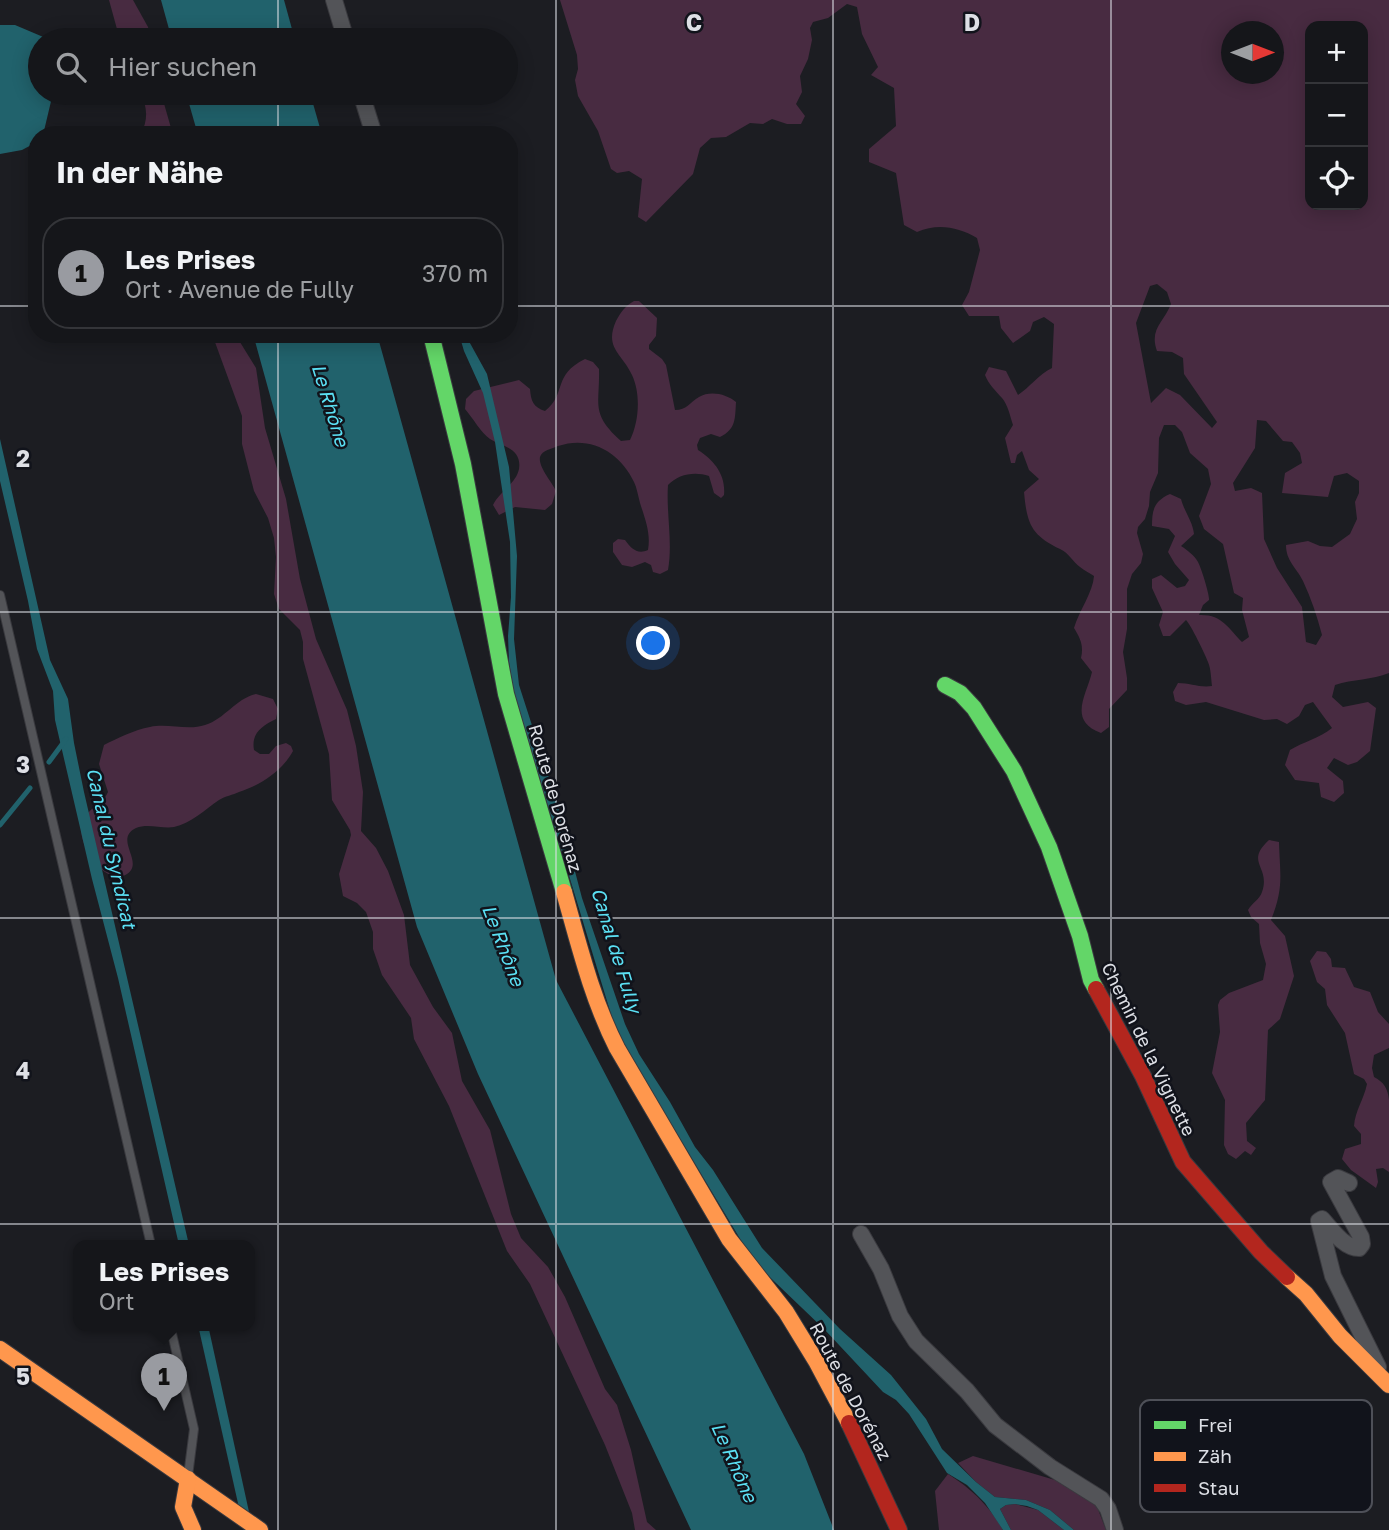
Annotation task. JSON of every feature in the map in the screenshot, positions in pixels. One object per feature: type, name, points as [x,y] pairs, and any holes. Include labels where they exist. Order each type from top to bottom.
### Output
[{"type":"street","points":[[334,0],[342,28]]},
{"type":"street","points":[[365,105],[371,126]]},
{"type":"street","name":"Route de Dorénaz","points":[[433,343],[463,464],[506,694],[588,974],[606,1026],[729,1239],[786,1312],[816,1361],[850,1425],[899,1530]]},
{"type":"street","name":"Chemin de la Vignette","points":[[945,685],[960,693],[974,708],[1014,771],[1049,847],[1080,936],[1091,980],[1143,1076],[1183,1162],[1261,1252],[1306,1294],[1340,1336],[1389,1385]]},
{"type":"street","points":[[1349,1183],[1338,1178],[1331,1182],[1361,1237],[1362,1244],[1359,1248],[1352,1248],[1322,1219],[1319,1221],[1333,1276],[1369,1351],[1389,1385]]},
{"type":"street","points":[[861,1234],[881,1269],[900,1316],[916,1341],[967,1391],[995,1425],[1049,1467],[1101,1499],[1108,1508],[1115,1530]]},
{"type":"street","points":[[0,1349],[260,1530]]},
{"type":"street","points":[[188,1479],[183,1507],[193,1530]]},
{"type":"lane","points":[[0,595],[150,1240]]},
{"type":"lane","points":[[171,1331],[194,1429],[188,1479]]},
{"type":"shaded area","points":[[109,0],[133,0],[148,28],[117,28]]},
{"type":"shaded area","points":[[560,0],[1389,0],[1389,673],[1335,685],[1332,697],[1343,707],[1368,702],[1376,708],[1370,751],[1357,762],[1348,765],[1334,758],[1327,768],[1343,781],[1344,793],[1334,802],[1321,797],[1319,783],[1295,780],[1285,765],[1290,750],[1332,728],[1313,702],[1305,705],[1299,716],[1287,724],[1277,719],[1264,720],[1206,702],[1186,705],[1175,701],[1173,692],[1178,683],[1212,686],[1208,662],[1186,620],[1170,636],[1163,636],[1159,625],[1163,612],[1152,588],[1152,579],[1161,575],[1177,588],[1185,586],[1189,580],[1168,552],[1175,536],[1169,529],[1152,526],[1155,507],[1170,494],[1181,499],[1194,534],[1181,546],[1197,560],[1207,588],[1209,600],[1203,605],[1199,615],[1219,619],[1242,642],[1249,637],[1242,610],[1243,598],[1234,593],[1223,544],[1204,529],[1199,516],[1211,484],[1208,469],[1190,453],[1182,432],[1175,425],[1164,425],[1159,438],[1158,473],[1150,492],[1145,519],[1138,527],[1143,554],[1127,589],[1127,629],[1123,652],[1127,690],[1109,709],[1109,727],[1101,733],[1085,721],[1082,706],[1092,672],[1081,658],[1081,642],[1074,628],[1094,576],[1043,539],[1032,527],[1024,492],[1039,479],[1029,470],[1022,451],[1017,455],[1015,463],[1011,463],[1005,438],[1013,425],[1006,404],[985,375],[989,367],[1006,371],[1018,395],[1052,368],[1054,324],[1044,317],[1033,322],[1030,331],[1013,343],[1001,328],[999,316],[969,316],[962,305],[969,292],[980,250],[977,238],[948,228],[917,232],[904,225],[896,173],[869,162],[869,149],[896,126],[894,88],[871,75],[878,67],[862,34],[857,7],[847,4],[828,18],[813,22],[810,28],[812,40],[808,59],[800,76],[802,92],[796,104],[805,116],[801,124],[787,124],[772,119],[763,124],[750,123],[726,137],[711,138],[700,148],[693,174],[646,222],[638,217],[642,179],[629,171],[617,173],[611,169],[598,131],[578,96],[575,80],[578,69],[577,55]],"holes":[[[1157,284],[1167,292],[1171,304],[1156,331],[1157,351],[1172,352],[1183,358],[1184,374],[1217,422],[1212,428],[1180,395],[1166,388],[1151,403],[1136,323],[1150,286]],[[1257,420],[1266,421],[1283,441],[1292,442],[1300,453],[1302,463],[1285,473],[1282,493],[1328,497],[1334,476],[1347,473],[1359,481],[1359,493],[1355,502],[1357,519],[1350,534],[1332,547],[1308,541],[1286,545],[1318,621],[1322,635],[1316,645],[1306,642],[1302,607],[1277,568],[1264,539],[1262,493],[1251,488],[1235,491],[1233,483],[1255,448]]]},
{"type":"shaded area","points":[[145,105],[164,105],[170,126],[144,126]]},
{"type":"shaded area","points":[[634,301],[639,301],[657,318],[656,336],[649,349],[666,365],[675,410],[713,393],[736,402],[735,418],[729,431],[720,437],[711,434],[700,438],[697,445],[698,450],[718,469],[723,481],[724,495],[721,498],[714,493],[709,476],[704,475],[682,476],[668,485],[669,559],[668,570],[660,574],[653,572],[651,565],[645,562],[632,567],[622,565],[613,552],[613,543],[618,539],[625,540],[637,551],[648,550],[647,526],[635,484],[621,462],[603,449],[581,443],[570,443],[545,451],[540,461],[556,491],[552,504],[545,510],[515,507],[499,515],[493,505],[517,474],[518,457],[515,452],[490,439],[465,409],[466,399],[474,391],[519,380],[530,389],[535,405],[545,411],[552,405],[568,371],[585,359],[593,362],[599,369],[598,400],[605,423],[621,441],[630,440],[637,417],[637,391],[632,375],[616,350],[612,338],[618,318]]},
{"type":"shaded area","points":[[215,343],[241,343],[256,368],[265,428],[286,499],[300,579],[316,639],[347,710],[356,746],[363,792],[361,831],[376,848],[388,871],[404,915],[410,965],[433,1007],[452,1033],[462,1081],[490,1130],[511,1214],[521,1238],[548,1267],[565,1297],[605,1389],[617,1405],[631,1450],[647,1522],[656,1530],[635,1530],[632,1513],[605,1445],[530,1284],[507,1251],[449,1106],[414,1039],[411,1018],[382,975],[373,949],[373,932],[366,912],[357,903],[343,896],[339,874],[351,835],[350,830],[332,800],[329,754],[303,659],[300,630],[279,609],[274,594],[274,538],[268,518],[254,491],[242,444],[242,416]]},
{"type":"shaded area","points":[[256,694],[273,699],[278,709],[276,719],[262,727],[256,735],[254,750],[260,754],[269,754],[276,746],[286,743],[293,751],[283,765],[263,781],[221,799],[192,820],[169,827],[136,828],[127,838],[132,869],[119,877],[102,869],[88,852],[81,832],[87,814],[108,792],[99,764],[104,745],[150,727],[205,725],[242,700]]},
{"type":"shaded area","points":[[1269,840],[1279,842],[1280,873],[1280,890],[1271,920],[1285,936],[1294,976],[1280,1019],[1268,1030],[1265,1100],[1246,1123],[1247,1141],[1256,1148],[1251,1155],[1245,1151],[1236,1159],[1228,1154],[1224,1145],[1225,1100],[1212,1073],[1220,1032],[1218,1005],[1229,993],[1263,980],[1266,964],[1260,943],[1259,924],[1248,910],[1262,892],[1264,883],[1258,860],[1262,848]]},
{"type":"shaded area","points":[[1317,951],[1326,952],[1332,967],[1345,968],[1354,987],[1370,992],[1378,1012],[1389,1024],[1389,1048],[1374,1055],[1372,1068],[1374,1077],[1386,1089],[1389,1100],[1389,1172],[1383,1168],[1376,1169],[1376,1188],[1351,1170],[1342,1159],[1345,1149],[1361,1144],[1361,1134],[1354,1126],[1367,1084],[1364,1079],[1354,1074],[1345,1033],[1327,1005],[1325,989],[1317,982],[1310,961]]},
{"type":"shaded area","points":[[973,1456],[1072,1485],[1096,1504],[1106,1530],[1074,1530],[1050,1510],[1026,1500],[995,1497],[958,1463]]},
{"type":"shaded area","points":[[948,1474],[979,1499],[1003,1530],[939,1530],[935,1491]]},
{"type":"shaded area","points":[[1015,1504],[1038,1510],[1064,1530],[1011,1530],[1000,1509]]},
{"type":"water","points":[[161,0],[284,0],[292,28],[169,28]]},
{"type":"water","points":[[0,25],[15,25],[28,31],[28,105],[50,105],[45,126],[28,126],[28,147],[0,154]]},
{"type":"water","points":[[189,105],[313,105],[319,126],[195,126]]},
{"type":"water","name":"Le Rhône","points":[[255,343],[379,343],[556,980],[804,1454],[834,1530],[691,1530],[478,1074],[417,927]]},
{"type":"water","name":"Canal de Fully","points":[[462,343],[470,343],[487,374],[509,467],[517,556],[514,639],[519,685],[557,803],[582,898],[625,1024],[639,1054],[695,1147],[713,1170],[762,1248],[840,1329],[891,1375],[926,1419],[942,1449],[995,1497],[1026,1500],[1050,1510],[1074,1530],[1064,1530],[1038,1510],[1015,1504],[1000,1509],[1011,1530],[1003,1530],[985,1503],[967,1485],[947,1473],[909,1414],[896,1400],[883,1392],[825,1330],[754,1262],[617,1034],[514,694],[508,636],[511,597],[510,542],[495,442],[483,393]]},
{"type":"water","name":"Canal du Syndicat","points":[[0,439],[50,660],[68,699],[84,792],[188,1240],[178,1240],[55,720],[53,691],[37,649],[0,481]]},
{"type":"water","points":[[199,1331],[209,1331],[253,1530],[244,1530]]},
{"type":"waterway","points":[[49,762],[66,739]]},
{"type":"waterway","points":[[0,825],[30,788]]},
{"type":"traffic: fast","points":[[433,343],[463,464],[506,694],[564,892]]},
{"type":"traffic: fast","points":[[945,685],[960,693],[974,708],[1014,771],[1049,847],[1096,989]]},
{"type":"traffic: slow","points":[[564,892],[593,991],[617,1048],[729,1239],[786,1312],[849,1423]]},
{"type":"traffic: slow","points":[[1287,1277],[1306,1294],[1340,1336],[1389,1385]]},
{"type":"traffic: slow","points":[[0,1349],[260,1530]]},
{"type":"traffic: slow","points":[[188,1479],[183,1507],[193,1530]]},
{"type":"traffic: jam","points":[[1096,989],[1143,1076],[1183,1162],[1261,1252],[1287,1277]]},
{"type":"traffic: jam","points":[[849,1423],[899,1530]]},
{"type":"place","name":"Les Prises","points":[[164,1411]]}]
